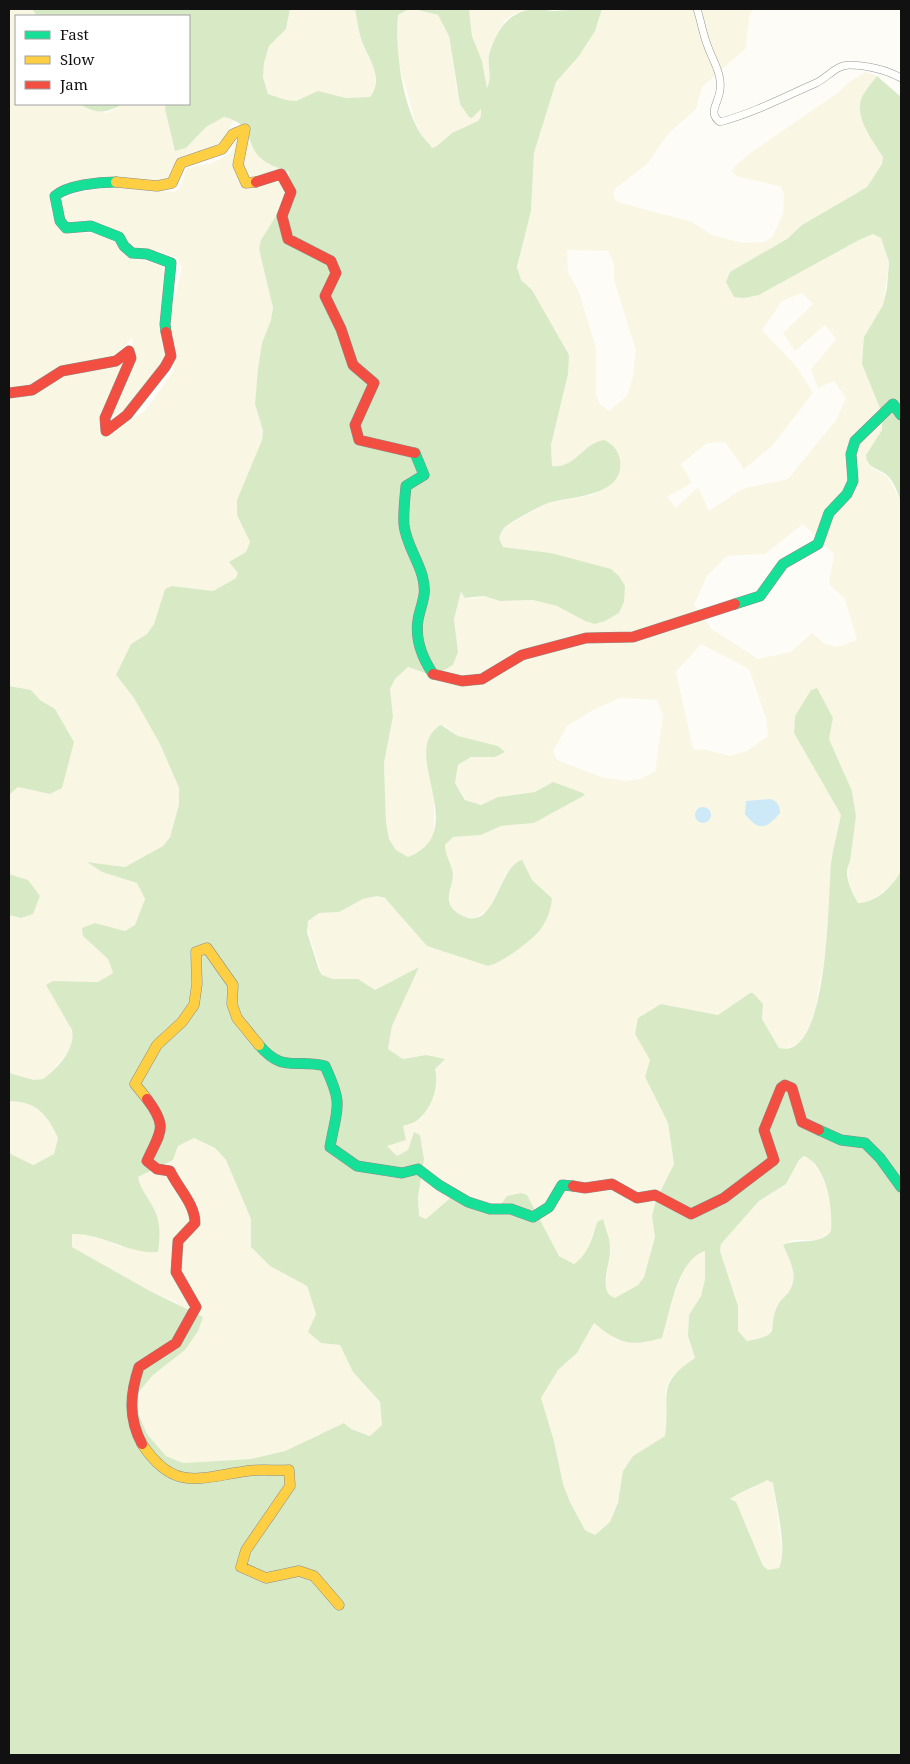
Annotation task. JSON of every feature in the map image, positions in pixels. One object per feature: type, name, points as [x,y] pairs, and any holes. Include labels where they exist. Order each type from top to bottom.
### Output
[{"type":"street","points":[[698,9],[707,45],[720,76],[720,94],[713,111],[715,118],[720,122],[749,114],[792,92],[818,82],[836,69],[848,64],[888,71],[901,78]]},
{"type":"street","points":[[9,393],[32,390],[62,371],[116,361],[129,351],[131,358],[105,418],[106,431],[128,415],[165,368],[171,356],[165,324],[171,263],[147,254],[132,253],[124,246],[119,237],[91,226],[66,228],[60,222],[55,196],[62,190],[71,191],[93,183],[137,182],[161,186],[169,185],[172,183],[181,163],[222,149],[233,134],[245,129],[238,165],[246,183],[255,184],[270,175],[281,174],[290,184],[290,198],[282,214],[282,225],[288,239],[332,261],[336,273],[325,296],[341,328],[354,365],[374,383],[355,425],[358,440],[416,453],[424,475],[406,486],[404,526],[414,559],[422,575],[424,600],[418,621],[423,660],[434,676],[462,681],[482,679],[522,654],[586,638],[633,637],[760,596],[773,573],[794,555],[818,544],[829,513],[847,494],[853,481],[851,454],[855,441],[893,404],[901,416]]},
{"type":"street","points":[[338,1605],[314,1576],[299,1571],[266,1578],[241,1568],[246,1550],[290,1486],[289,1470],[249,1470],[212,1478],[182,1479],[164,1472],[151,1456],[139,1436],[131,1414],[134,1387],[139,1367],[176,1343],[196,1307],[176,1272],[178,1241],[196,1223],[195,1212],[177,1187],[170,1171],[158,1170],[151,1167],[147,1162],[160,1136],[160,1123],[152,1105],[135,1084],[157,1045],[182,1022],[194,1005],[197,984],[196,952],[207,948],[221,966],[234,985],[231,997],[238,1023],[271,1059],[300,1064],[314,1062],[324,1066],[335,1088],[340,1109],[334,1124],[330,1146],[357,1166],[402,1173],[418,1169],[439,1185],[468,1202],[490,1209],[511,1209],[533,1217],[549,1207],[562,1185],[570,1184],[585,1188],[606,1182],[618,1185],[637,1198],[655,1195],[691,1214],[705,1210],[774,1160],[764,1130],[781,1088],[785,1085],[792,1088],[802,1122],[842,1140],[865,1143],[880,1158],[901,1187]]},
{"type":"shaded area","points":[[9,9],[32,9],[36,15],[15,15],[15,105],[82,105],[90,110],[107,113],[121,105],[166,105],[174,147],[186,148],[206,127],[224,117],[234,120],[225,137],[214,148],[174,173],[164,184],[135,179],[52,193],[50,207],[54,219],[64,231],[103,235],[118,245],[132,259],[148,261],[160,266],[166,275],[166,355],[151,381],[127,411],[110,417],[127,382],[133,356],[132,337],[123,348],[108,359],[66,365],[22,389],[9,390]]},
{"type":"shaded area","points":[[290,9],[355,9],[362,43],[375,71],[376,87],[370,97],[346,98],[318,92],[296,101],[268,94],[263,77],[264,63],[269,46],[286,29]]},
{"type":"shaded area","points":[[407,9],[416,9],[438,15],[449,36],[457,90],[469,117],[472,117],[481,108],[481,116],[478,121],[452,133],[432,148],[423,138],[415,121],[398,60],[398,15]]},
{"type":"shaded area","points":[[469,9],[534,9],[516,13],[505,20],[489,53],[490,81],[487,89],[482,61],[472,36]]},
{"type":"shaded area","points":[[602,9],[753,9],[749,17],[746,48],[702,87],[696,109],[669,133],[647,164],[616,188],[613,194],[615,200],[621,203],[692,222],[712,235],[743,243],[764,242],[772,237],[783,215],[784,193],[780,186],[739,177],[732,172],[735,166],[749,154],[839,92],[849,82],[866,72],[877,76],[862,97],[865,129],[883,157],[882,164],[867,187],[802,225],[787,239],[759,295],[859,240],[873,234],[881,238],[889,262],[883,305],[876,394],[882,413],[882,430],[866,455],[872,468],[888,477],[901,502],[901,871],[893,885],[866,903],[858,903],[849,883],[848,865],[856,816],[852,791],[829,739],[833,718],[811,690],[795,716],[794,733],[841,815],[831,862],[828,938],[813,1021],[799,1044],[784,1049],[779,1048],[762,1019],[763,1004],[750,993],[718,1015],[662,1004],[635,1034],[650,1060],[645,1077],[668,1123],[674,1164],[656,1200],[652,1216],[655,1237],[644,1277],[638,1285],[615,1299],[610,1296],[605,1286],[611,1249],[603,1220],[597,1222],[588,1249],[583,1257],[574,1264],[559,1256],[527,1195],[522,1193],[499,1207],[455,1194],[426,1219],[419,1216],[418,1197],[424,1159],[414,1132],[408,1151],[397,1156],[387,1146],[403,1126],[421,1119],[430,1104],[426,1055],[403,1059],[388,1049],[392,1026],[418,968],[375,990],[358,979],[333,979],[322,975],[307,927],[308,921],[319,913],[339,912],[363,899],[377,896],[390,901],[427,946],[488,966],[552,897],[532,880],[507,872],[489,909],[475,918],[464,917],[456,913],[449,902],[453,873],[445,854],[445,845],[453,837],[481,835],[501,826],[534,823],[585,795],[553,783],[535,792],[498,797],[481,805],[468,802],[455,783],[458,765],[471,757],[495,757],[498,746],[458,736],[444,725],[434,794],[434,834],[425,848],[408,857],[396,850],[389,838],[386,822],[384,763],[393,716],[390,689],[395,679],[408,667],[434,676],[450,666],[458,652],[454,619],[461,592],[465,598],[472,599],[484,596],[500,601],[533,600],[557,606],[585,621],[503,547],[499,538],[505,527],[547,503],[592,495],[614,482],[599,441],[577,458],[560,467],[552,466],[551,445],[568,374],[532,290],[521,280],[517,272],[522,241],[531,211],[534,153],[556,82],[579,56],[595,31]],"holes":[[[567,250],[608,251],[614,264],[614,280],[636,351],[633,376],[627,396],[609,411],[600,404],[596,395],[596,348],[579,292],[568,272]],[[802,293],[813,304],[783,333],[795,351],[825,325],[836,339],[811,369],[818,388],[834,381],[846,398],[836,420],[788,479],[742,489],[709,511],[698,487],[676,508],[667,497],[692,483],[681,464],[707,443],[725,442],[744,469],[772,446],[813,393],[796,366],[762,330],[782,301]],[[803,524],[834,554],[829,584],[845,599],[857,640],[838,647],[825,644],[812,633],[791,652],[758,659],[713,630],[694,605],[707,576],[727,556],[765,554]],[[701,644],[749,669],[766,718],[768,736],[747,751],[729,756],[708,750],[693,749],[676,672]],[[620,698],[657,700],[663,716],[655,772],[641,779],[625,781],[601,777],[557,760],[553,751],[567,726],[593,710]]]},
{"type":"shaded area","points":[[240,122],[261,159],[289,172],[286,200],[259,249],[273,308],[271,320],[262,343],[255,404],[263,431],[262,440],[237,515],[250,542],[236,578],[213,591],[172,586],[165,589],[154,624],[147,634],[131,644],[116,675],[134,698],[160,744],[179,789],[179,806],[170,837],[163,846],[125,867],[88,862],[102,872],[137,883],[145,899],[135,925],[132,928],[122,932],[95,923],[83,936],[108,959],[113,973],[98,982],[53,981],[74,1038],[70,1049],[50,1074],[43,1079],[34,1080],[9,1073],[9,915],[21,918],[28,880],[9,874],[9,795],[18,787],[50,794],[74,742],[55,709],[40,700],[31,690],[9,686],[9,398],[34,393],[72,373],[124,363],[116,384],[107,435],[145,411],[173,372],[176,354],[169,321],[182,268],[177,258],[158,251],[137,249],[104,224],[86,220],[67,222],[59,208],[60,201],[76,193],[119,186],[175,192],[180,188],[187,168],[213,163],[232,152]]},
{"type":"shaded area","points":[[9,1101],[24,1101],[50,1118],[58,1138],[54,1154],[32,1165],[9,1153]]},
{"type":"shaded area","points":[[194,1138],[215,1148],[226,1160],[251,1219],[251,1247],[270,1266],[307,1286],[316,1314],[321,1343],[340,1345],[353,1372],[380,1403],[382,1425],[371,1436],[351,1429],[319,1434],[285,1451],[251,1459],[183,1463],[166,1456],[147,1434],[135,1406],[138,1393],[153,1375],[185,1350],[178,1303],[150,1291],[72,1247],[72,1233],[94,1235],[121,1247],[155,1211],[139,1184],[138,1177],[173,1160],[178,1146]]},
{"type":"shaded area","points":[[804,1156],[810,1159],[821,1173],[825,1184],[833,1213],[831,1231],[818,1240],[793,1240],[783,1245],[793,1268],[794,1280],[790,1291],[778,1305],[771,1333],[767,1337],[747,1341],[738,1332],[738,1306],[720,1251],[721,1244],[759,1201],[786,1184],[799,1160]]},
{"type":"shaded area","points":[[705,1251],[705,1279],[701,1296],[689,1315],[688,1336],[695,1358],[670,1378],[665,1392],[668,1416],[665,1436],[633,1456],[610,1522],[595,1535],[585,1530],[570,1502],[563,1484],[554,1441],[541,1398],[558,1370],[577,1353],[594,1323],[618,1341],[676,1291],[684,1269],[695,1255]]},
{"type":"shaded area","points":[[767,1480],[773,1483],[782,1550],[782,1563],[779,1568],[768,1571],[763,1566],[736,1503],[729,1499],[739,1492],[751,1489]]},
{"type":"green space","points":[[32,9],[290,9],[286,29],[269,46],[264,63],[263,77],[268,94],[296,101],[318,91],[346,98],[370,97],[376,84],[376,77],[362,40],[355,9],[409,9],[398,15],[397,29],[401,77],[415,124],[432,148],[452,133],[478,121],[481,116],[481,109],[472,118],[469,117],[460,104],[449,36],[438,15],[414,9],[469,9],[472,36],[482,61],[487,88],[489,83],[490,51],[501,28],[511,18],[534,9],[553,11],[602,9],[595,31],[579,56],[556,82],[534,153],[531,211],[517,267],[521,280],[532,290],[569,355],[568,374],[551,445],[552,466],[567,464],[590,446],[604,440],[617,451],[620,460],[619,472],[614,481],[594,493],[548,503],[525,514],[504,528],[499,538],[503,547],[551,553],[611,569],[619,576],[625,586],[624,602],[619,613],[595,624],[585,621],[557,606],[533,600],[500,601],[484,596],[465,598],[461,592],[454,619],[458,652],[453,665],[434,676],[408,667],[395,679],[390,689],[393,716],[384,763],[386,822],[389,839],[396,850],[408,857],[427,845],[435,829],[436,811],[426,753],[429,737],[441,725],[458,736],[498,746],[505,752],[495,757],[471,757],[458,765],[455,783],[465,800],[481,805],[498,797],[535,792],[553,782],[583,793],[585,795],[534,823],[501,826],[481,835],[453,837],[445,845],[453,874],[449,901],[452,908],[459,914],[473,918],[482,915],[489,908],[507,874],[514,865],[522,860],[532,880],[552,898],[550,911],[540,930],[530,940],[508,956],[488,966],[427,946],[385,898],[377,896],[363,899],[339,912],[319,913],[308,921],[307,932],[319,970],[322,975],[333,979],[358,979],[375,990],[419,967],[392,1026],[388,1049],[403,1059],[426,1055],[445,1059],[435,1069],[436,1082],[429,1107],[419,1119],[403,1126],[406,1140],[387,1146],[397,1156],[408,1150],[414,1132],[420,1135],[424,1159],[418,1197],[419,1216],[426,1219],[455,1194],[499,1207],[507,1196],[522,1193],[527,1195],[559,1256],[574,1264],[587,1250],[597,1222],[603,1219],[610,1247],[606,1289],[609,1295],[615,1298],[638,1285],[644,1277],[655,1237],[652,1216],[656,1200],[674,1164],[668,1123],[645,1077],[650,1060],[635,1034],[638,1018],[661,1004],[718,1015],[750,993],[753,993],[763,1004],[762,1019],[779,1048],[796,1045],[808,1029],[817,1004],[827,938],[831,863],[841,815],[794,733],[795,716],[811,690],[817,688],[833,718],[829,739],[852,791],[856,816],[847,877],[858,903],[871,900],[883,893],[901,871],[901,1755],[9,1755],[9,1153],[33,1165],[54,1154],[58,1138],[50,1123],[40,1111],[27,1104],[9,1101],[9,1073],[34,1080],[43,1079],[64,1058],[71,1044],[72,1030],[46,985],[53,981],[98,982],[113,973],[108,959],[83,936],[82,928],[95,923],[125,931],[135,925],[145,899],[137,883],[102,872],[87,862],[125,867],[163,846],[170,837],[179,805],[179,788],[160,744],[134,698],[116,675],[131,644],[147,634],[154,624],[165,589],[172,586],[213,591],[236,578],[238,573],[229,562],[246,552],[250,542],[237,515],[237,500],[262,440],[263,431],[255,404],[262,343],[271,320],[273,308],[259,249],[261,240],[286,200],[289,172],[263,160],[257,154],[246,130],[241,125],[224,117],[206,127],[186,148],[175,151],[165,109],[166,105],[190,105],[190,15],[36,15]],"holes":[[[194,1138],[215,1148],[226,1160],[251,1219],[251,1247],[270,1266],[307,1286],[316,1314],[308,1332],[321,1343],[340,1345],[353,1372],[380,1402],[382,1425],[370,1436],[351,1429],[344,1423],[285,1451],[251,1459],[183,1463],[166,1456],[147,1434],[135,1406],[138,1393],[153,1375],[185,1350],[198,1331],[203,1317],[150,1291],[72,1247],[72,1234],[94,1237],[136,1250],[158,1252],[158,1219],[138,1177],[173,1160],[178,1146]],[[804,1156],[818,1168],[827,1189],[831,1211],[831,1231],[821,1239],[783,1245],[793,1269],[792,1287],[778,1305],[771,1333],[747,1341],[738,1331],[738,1306],[720,1251],[721,1244],[759,1201],[786,1184],[799,1160]],[[705,1251],[705,1279],[701,1296],[689,1315],[688,1336],[695,1358],[682,1367],[669,1384],[666,1400],[665,1436],[633,1456],[623,1471],[618,1502],[610,1522],[595,1535],[585,1530],[570,1502],[563,1484],[554,1441],[541,1398],[558,1370],[577,1353],[594,1323],[625,1342],[633,1343],[662,1338],[681,1276],[695,1256]],[[767,1480],[773,1483],[782,1539],[779,1568],[768,1570],[763,1566],[736,1502],[730,1499]]]},
{"type":"green space","points":[[877,76],[901,97],[901,504],[889,477],[869,464],[866,455],[882,430],[882,413],[862,364],[864,337],[883,305],[887,288],[889,262],[881,238],[873,234],[859,240],[759,295],[744,298],[734,297],[726,282],[730,272],[787,239],[802,225],[867,187],[882,164],[883,157],[869,136],[862,119],[860,103],[863,95]]},
{"type":"green space","points":[[82,105],[121,105],[101,112]]},
{"type":"green space","points":[[9,686],[31,690],[40,700],[55,709],[74,742],[62,788],[50,794],[18,787],[9,795]]},
{"type":"green space","points":[[9,874],[28,880],[40,896],[33,914],[21,918],[9,915]]},
{"type":"water","points":[[771,799],[778,804],[780,813],[766,825],[759,826],[754,824],[745,814],[746,801]]},
{"type":"water","points":[[703,807],[711,815],[703,823],[695,815]]},
{"type":"traffic: fast","points":[[116,182],[84,185],[60,192],[55,196],[60,221],[66,228],[91,226],[119,237],[124,246],[132,253],[147,254],[171,263],[165,324],[166,332]]},
{"type":"traffic: fast","points":[[735,604],[760,596],[783,564],[818,544],[829,513],[847,494],[853,481],[851,454],[855,441],[893,404],[901,415]]},
{"type":"traffic: fast","points":[[415,453],[424,475],[406,486],[404,525],[424,582],[424,594],[417,627],[423,655],[433,674]]},
{"type":"traffic: fast","points":[[259,1045],[268,1054],[283,1062],[325,1066],[337,1099],[337,1114],[330,1147],[357,1166],[402,1173],[418,1169],[439,1185],[468,1202],[490,1209],[511,1209],[533,1217],[549,1207],[562,1185],[573,1186]]},
{"type":"traffic: fast","points":[[819,1130],[841,1140],[865,1143],[880,1158],[901,1187]]},
{"type":"traffic: slow","points":[[116,182],[157,186],[172,183],[181,163],[222,149],[233,134],[245,129],[238,165],[246,183],[256,182]]},
{"type":"traffic: slow","points":[[147,1099],[135,1084],[157,1045],[182,1022],[194,1005],[197,984],[196,952],[207,948],[233,985],[232,1004],[237,1018],[259,1045]]},
{"type":"traffic: slow","points":[[142,1444],[165,1469],[176,1475],[188,1478],[201,1478],[252,1470],[289,1470],[290,1486],[246,1550],[241,1567],[266,1578],[299,1571],[314,1576],[339,1605]]},
{"type":"traffic: jam","points":[[256,182],[281,174],[291,192],[282,216],[288,239],[331,261],[336,273],[325,296],[341,329],[353,365],[374,383],[355,425],[359,440],[415,453]]},
{"type":"traffic: jam","points":[[9,393],[32,390],[62,371],[116,361],[129,351],[131,358],[105,418],[106,431],[127,415],[165,367],[171,356],[166,332]]},
{"type":"traffic: jam","points":[[433,674],[462,681],[482,679],[522,655],[586,638],[633,637],[735,604]]},
{"type":"traffic: jam","points":[[573,1186],[585,1188],[612,1184],[637,1198],[655,1195],[691,1214],[724,1198],[774,1160],[764,1130],[781,1088],[785,1085],[792,1088],[802,1122],[819,1130]]},
{"type":"traffic: jam","points":[[142,1444],[134,1425],[132,1406],[132,1396],[139,1367],[176,1343],[196,1307],[176,1272],[178,1241],[195,1223],[194,1216],[189,1203],[170,1171],[157,1169],[147,1161],[160,1130],[158,1117],[147,1099]]}]
